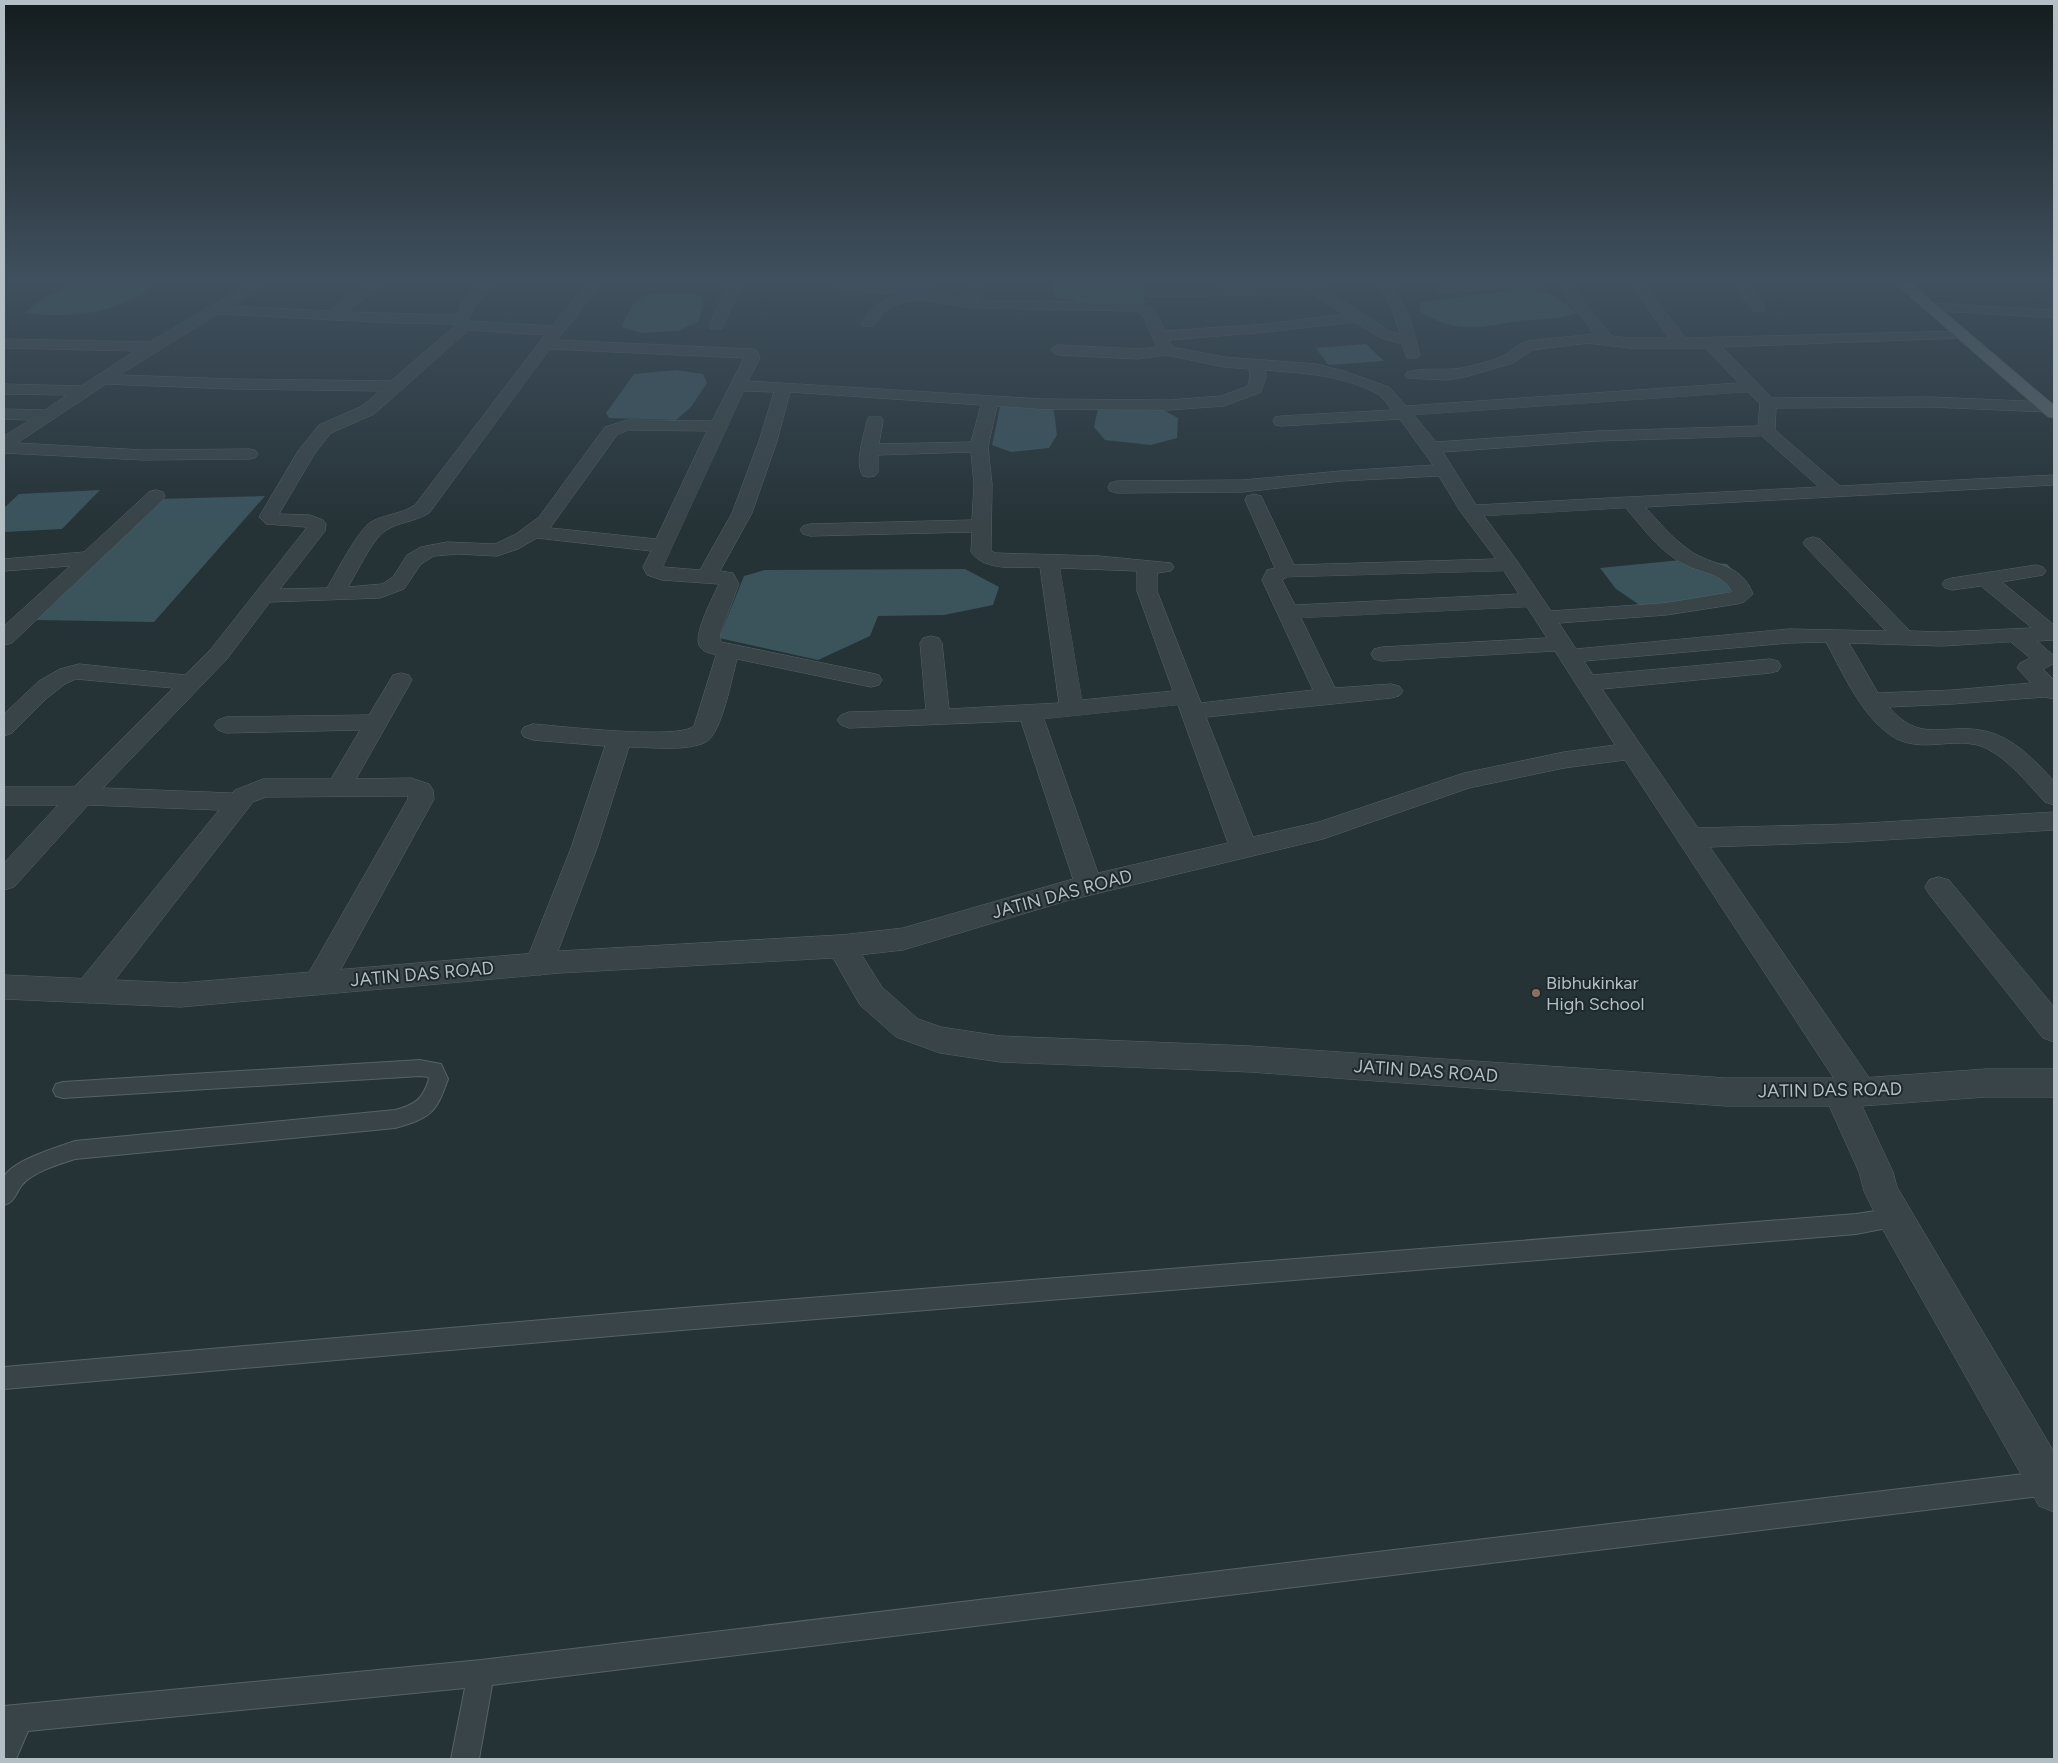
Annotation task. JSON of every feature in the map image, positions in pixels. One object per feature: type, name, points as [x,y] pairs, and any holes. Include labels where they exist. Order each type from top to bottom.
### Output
[{"type":"main road","points":[[1994,362],[2051,410]]},
{"type":"street","points":[[4,446],[128,362]]},
{"type":"street","points":[[4,880],[81,796],[219,654],[315,531],[316,524],[310,521],[273,520],[269,517],[307,451],[325,429],[368,410],[421,362]]},
{"type":"street","points":[[333,594],[373,530],[379,524],[413,516],[422,509],[532,362]]},
{"type":"street","points":[[750,362],[718,426],[653,567],[654,571],[662,574],[726,578],[729,584],[709,634],[710,644],[715,648],[871,680]]},
{"type":"street","points":[[1228,362],[1316,369],[1338,374],[1383,390],[1404,413],[1431,448],[1470,512],[1510,564],[1689,838],[1850,1092],[1881,1191],[2052,1487]]},
{"type":"street","points":[[1413,375],[1414,362]]},
{"type":"street","points":[[1383,390],[1413,375],[1446,375],[1465,372],[1499,362]]},
{"type":"street","points":[[1727,362],[1768,404],[1931,402],[2051,410]]},
{"type":"street","points":[[739,386],[783,387],[1041,404],[1169,405],[1224,401],[1255,388],[1258,377],[1256,364]]},
{"type":"street","points":[[101,379],[234,384],[396,386]]},
{"type":"street","points":[[1281,421],[1750,386]]},
{"type":"street","points":[[708,576],[742,513],[768,441],[783,387]]},
{"type":"street","points":[[4,389],[83,391]]},
{"type":"street","points":[[990,400],[979,447],[983,484],[981,552],[989,558],[1004,561],[1098,562],[1155,566],[1147,591],[1244,849]]},
{"type":"street","points":[[1766,431],[1768,404]]},
{"type":"street","points":[[4,414],[48,415]]},
{"type":"street","points":[[869,472],[869,450],[875,421]]},
{"type":"street","points":[[266,596],[380,592],[393,589],[400,583],[412,562],[419,555],[430,550],[497,550],[507,547],[533,532],[546,521],[611,431],[617,427],[627,425],[718,426]]},
{"type":"street","points":[[1431,448],[1552,437],[1693,431],[1766,431],[1835,491]]},
{"type":"street","points":[[4,446],[143,455],[249,454]]},
{"type":"street","points":[[869,450],[979,447]]},
{"type":"street","points":[[1117,487],[1243,486],[1341,476],[1444,470]]},
{"type":"street","points":[[1470,512],[2054,480]]},
{"type":"street","points":[[4,638],[156,496]]},
{"type":"street","points":[[1254,500],[1287,571]]},
{"type":"street","points":[[1287,612],[1666,609],[1737,598],[1743,594],[1739,585],[1725,571],[1696,563],[1684,556],[1631,504]]},
{"type":"street","points":[[810,530],[982,526]]},
{"type":"street","points":[[533,532],[663,546]]},
{"type":"street","points":[[1813,543],[1904,638]]},
{"type":"street","points":[[4,565],[90,558]]},
{"type":"street","points":[[1050,561],[1072,709]]},
{"type":"street","points":[[1327,696],[1272,580],[1274,574],[1287,571],[1510,564]]},
{"type":"street","points":[[1952,584],[2036,571]]},
{"type":"street","points":[[1987,580],[2053,634]]},
{"type":"street","points":[[1382,654],[1565,650],[1790,636],[1942,639],[2053,634]]},
{"type":"street","points":[[1834,636],[1871,700],[1896,727],[1907,734],[1919,737],[1972,736],[1993,741],[2014,756],[2054,796]]},
{"type":"street","points":[[2015,636],[2045,660],[2028,668],[2052,691]]},
{"type":"street","points":[[931,643],[938,717]]},
{"type":"street","points":[[533,732],[618,739],[678,740],[698,736],[705,729],[728,652]]},
{"type":"street","points":[[1586,683],[1770,666]]},
{"type":"street","points":[[4,728],[51,682],[67,673],[79,671],[191,683]]},
{"type":"street","points":[[339,787],[401,680]]},
{"type":"street","points":[[849,720],[1030,713],[1391,691]]},
{"type":"street","points":[[1871,700],[2052,691]]},
{"type":"street","points":[[1030,713],[1089,886]]},
{"type":"street","points":[[226,725],[377,722]]},
{"type":"street","points":[[540,964],[584,848],[618,739]]},
{"type":"street","name":"JATIN DAS ROAD","points":[[4,987],[181,995],[540,964],[841,946],[903,939],[1089,886],[1323,830],[1464,781],[1564,760],[1631,751]]},
{"type":"street","points":[[89,991],[238,802],[254,790],[263,788],[411,787],[420,790],[420,799],[318,983]]},
{"type":"street","points":[[4,796],[81,796],[238,802]]},
{"type":"street","points":[[1689,838],[1850,833],[2054,821]]},
{"type":"street","points":[[1939,887],[2054,1029]]},
{"type":"street","name":"JATIN DAS ROAD","points":[[841,946],[871,996],[907,1028],[940,1040],[1000,1049],[1250,1059],[1726,1092],[1850,1092],[1986,1082],[2054,1083]]},
{"type":"lane","points":[[4,1196],[16,1178],[46,1159],[75,1150],[395,1119],[416,1113],[432,1101],[439,1079],[434,1070],[420,1068],[63,1090]]},
{"type":"lane","points":[[4,1378],[624,1324],[1856,1224],[1895,1218]]},
{"type":"lane","points":[[4,1755],[11,1720],[481,1673],[2052,1487]]},
{"type":"lane","points":[[465,1759],[481,1673]]},
{"type":"water","points":[[1326,362],[1366,362],[1328,365]]},
{"type":"water","points":[[676,370],[703,374],[707,383],[691,407],[676,420],[609,418],[606,413],[634,374]]},
{"type":"water","points":[[1001,402],[1053,404],[1057,435],[1049,448],[1011,452],[992,445]]},
{"type":"water","points":[[1158,407],[1178,418],[1177,438],[1151,445],[1105,440],[1094,427],[1098,408]]},
{"type":"water","points":[[100,490],[62,529],[4,532],[4,508],[19,494]]},
{"type":"water","points":[[265,496],[154,622],[36,620],[158,499]]},
{"type":"water","points":[[1681,560],[1727,564],[1749,587],[1700,599],[1641,606],[1616,589],[1600,568]]},
{"type":"water","points":[[965,569],[999,587],[993,605],[944,615],[878,616],[870,636],[818,660],[719,638],[744,576],[765,570]]},
{"type":"place","name":"Bibhukinkar High School","points":[[1536,993]]}]
